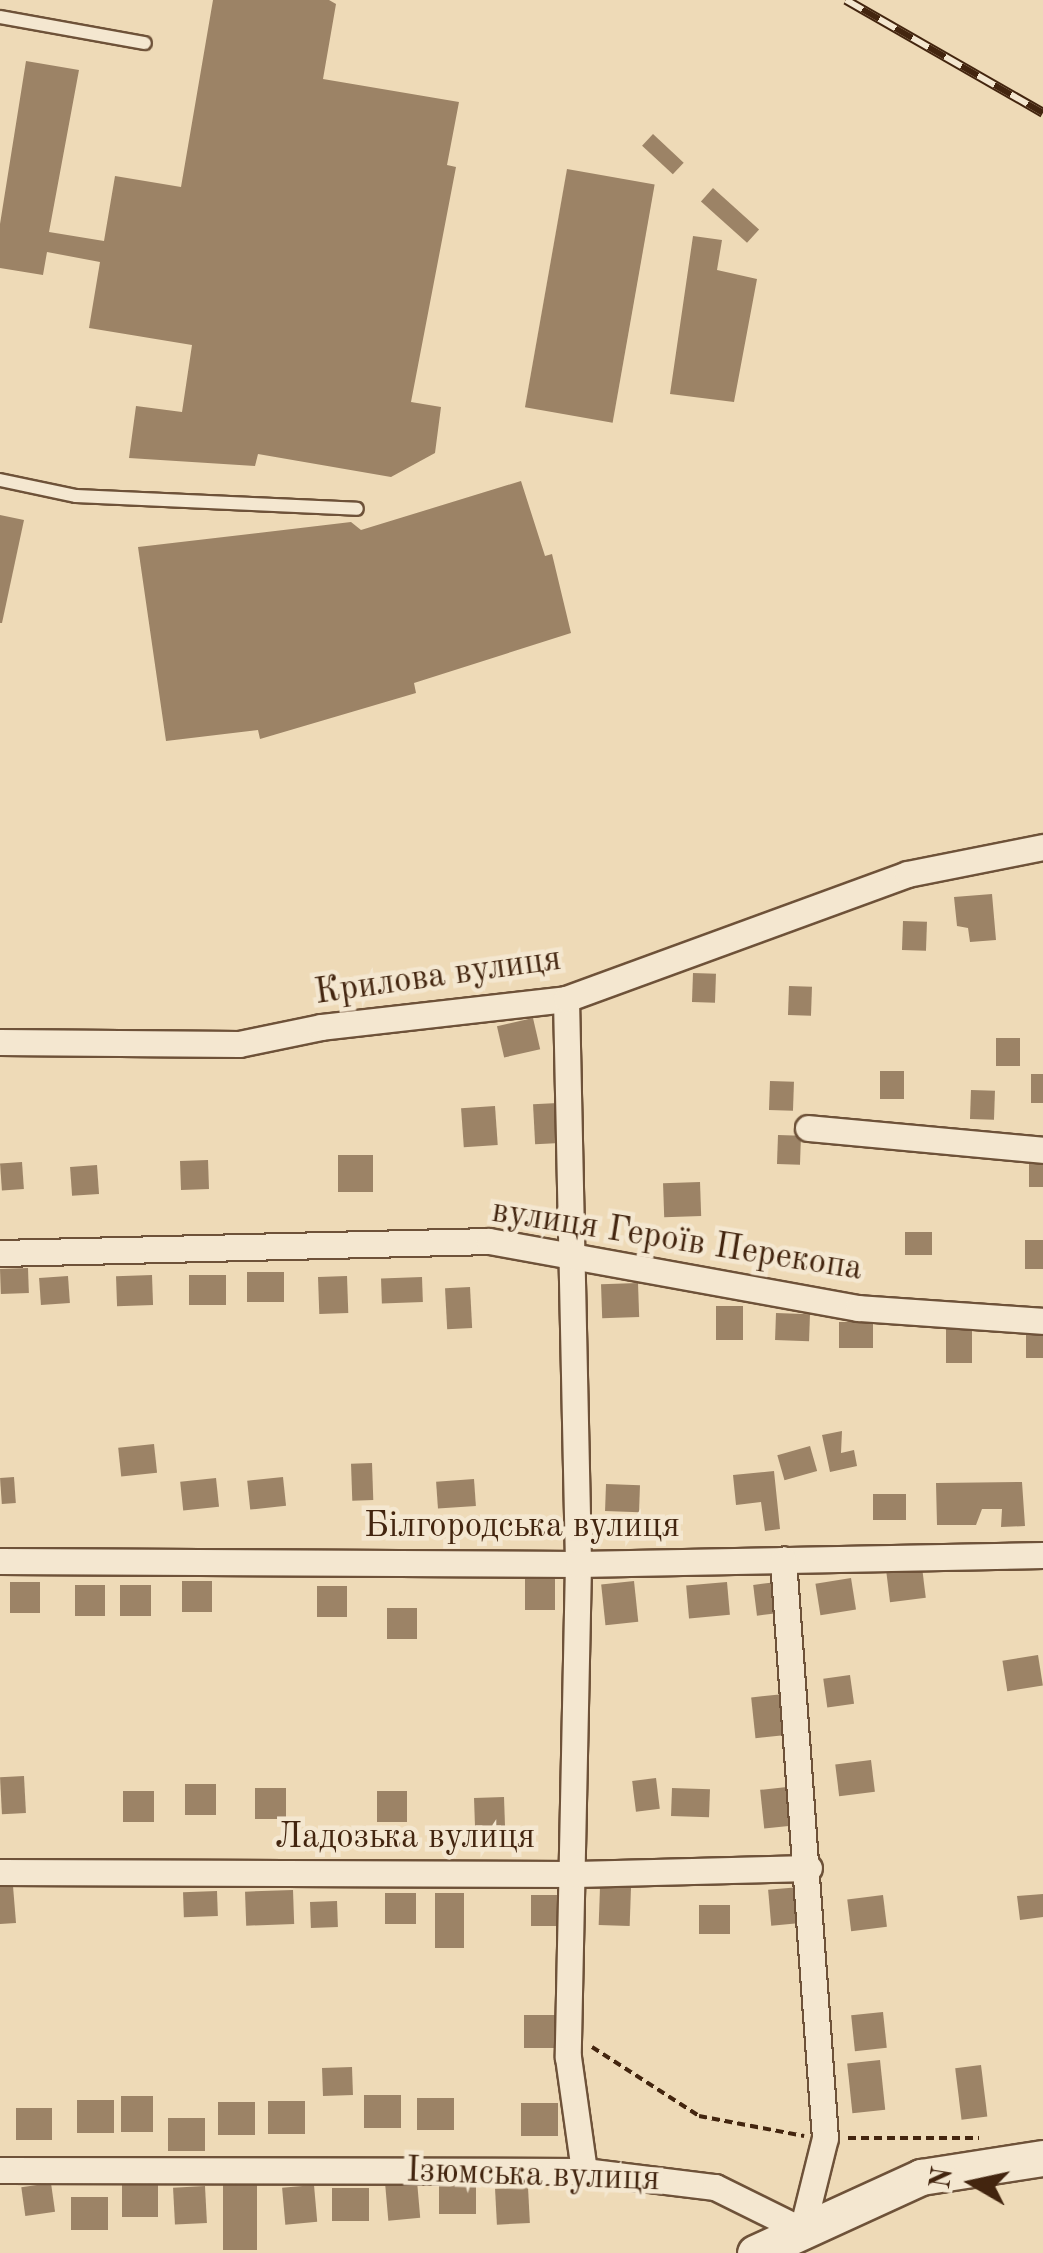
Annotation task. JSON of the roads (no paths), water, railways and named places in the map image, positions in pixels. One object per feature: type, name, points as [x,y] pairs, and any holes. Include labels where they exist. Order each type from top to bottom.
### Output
[{"type":"street","name":"Крилова вулиця","points":[[0,1042],[239,1044],[321,1027],[566,999],[907,874],[1043,847]]},
{"type":"street","points":[[566,999],[578,1564],[576,1874],[568,2057],[584,2171]]},
{"type":"street","points":[[808,1128],[1043,1150]]},
{"type":"street","name":"вулиця Героїв Перекопа","points":[[0,1254],[489,1241],[858,1308],[1043,1321]]},
{"type":"street","name":"Білгородська вулиця","points":[[0,1561],[578,1564],[1043,1556]]},
{"type":"street","points":[[783,1560],[809,1868],[825,2138],[802,2230]]},
{"type":"street","name":"Ладозька вулиця","points":[[0,1872],[576,1874],[809,1868]]},
{"type":"street","points":[[755,2253],[920,2178],[1043,2158]]},
{"type":"street","name":"Ізюмська вулиця","points":[[0,2170],[584,2171],[715,2186],[802,2230]]},
{"type":"lane","points":[[0,17],[145,42]]},
{"type":"lane","points":[[0,480],[76,496],[358,508]]},
{"type":"railway","points":[[846,0],[1043,113]]}]
